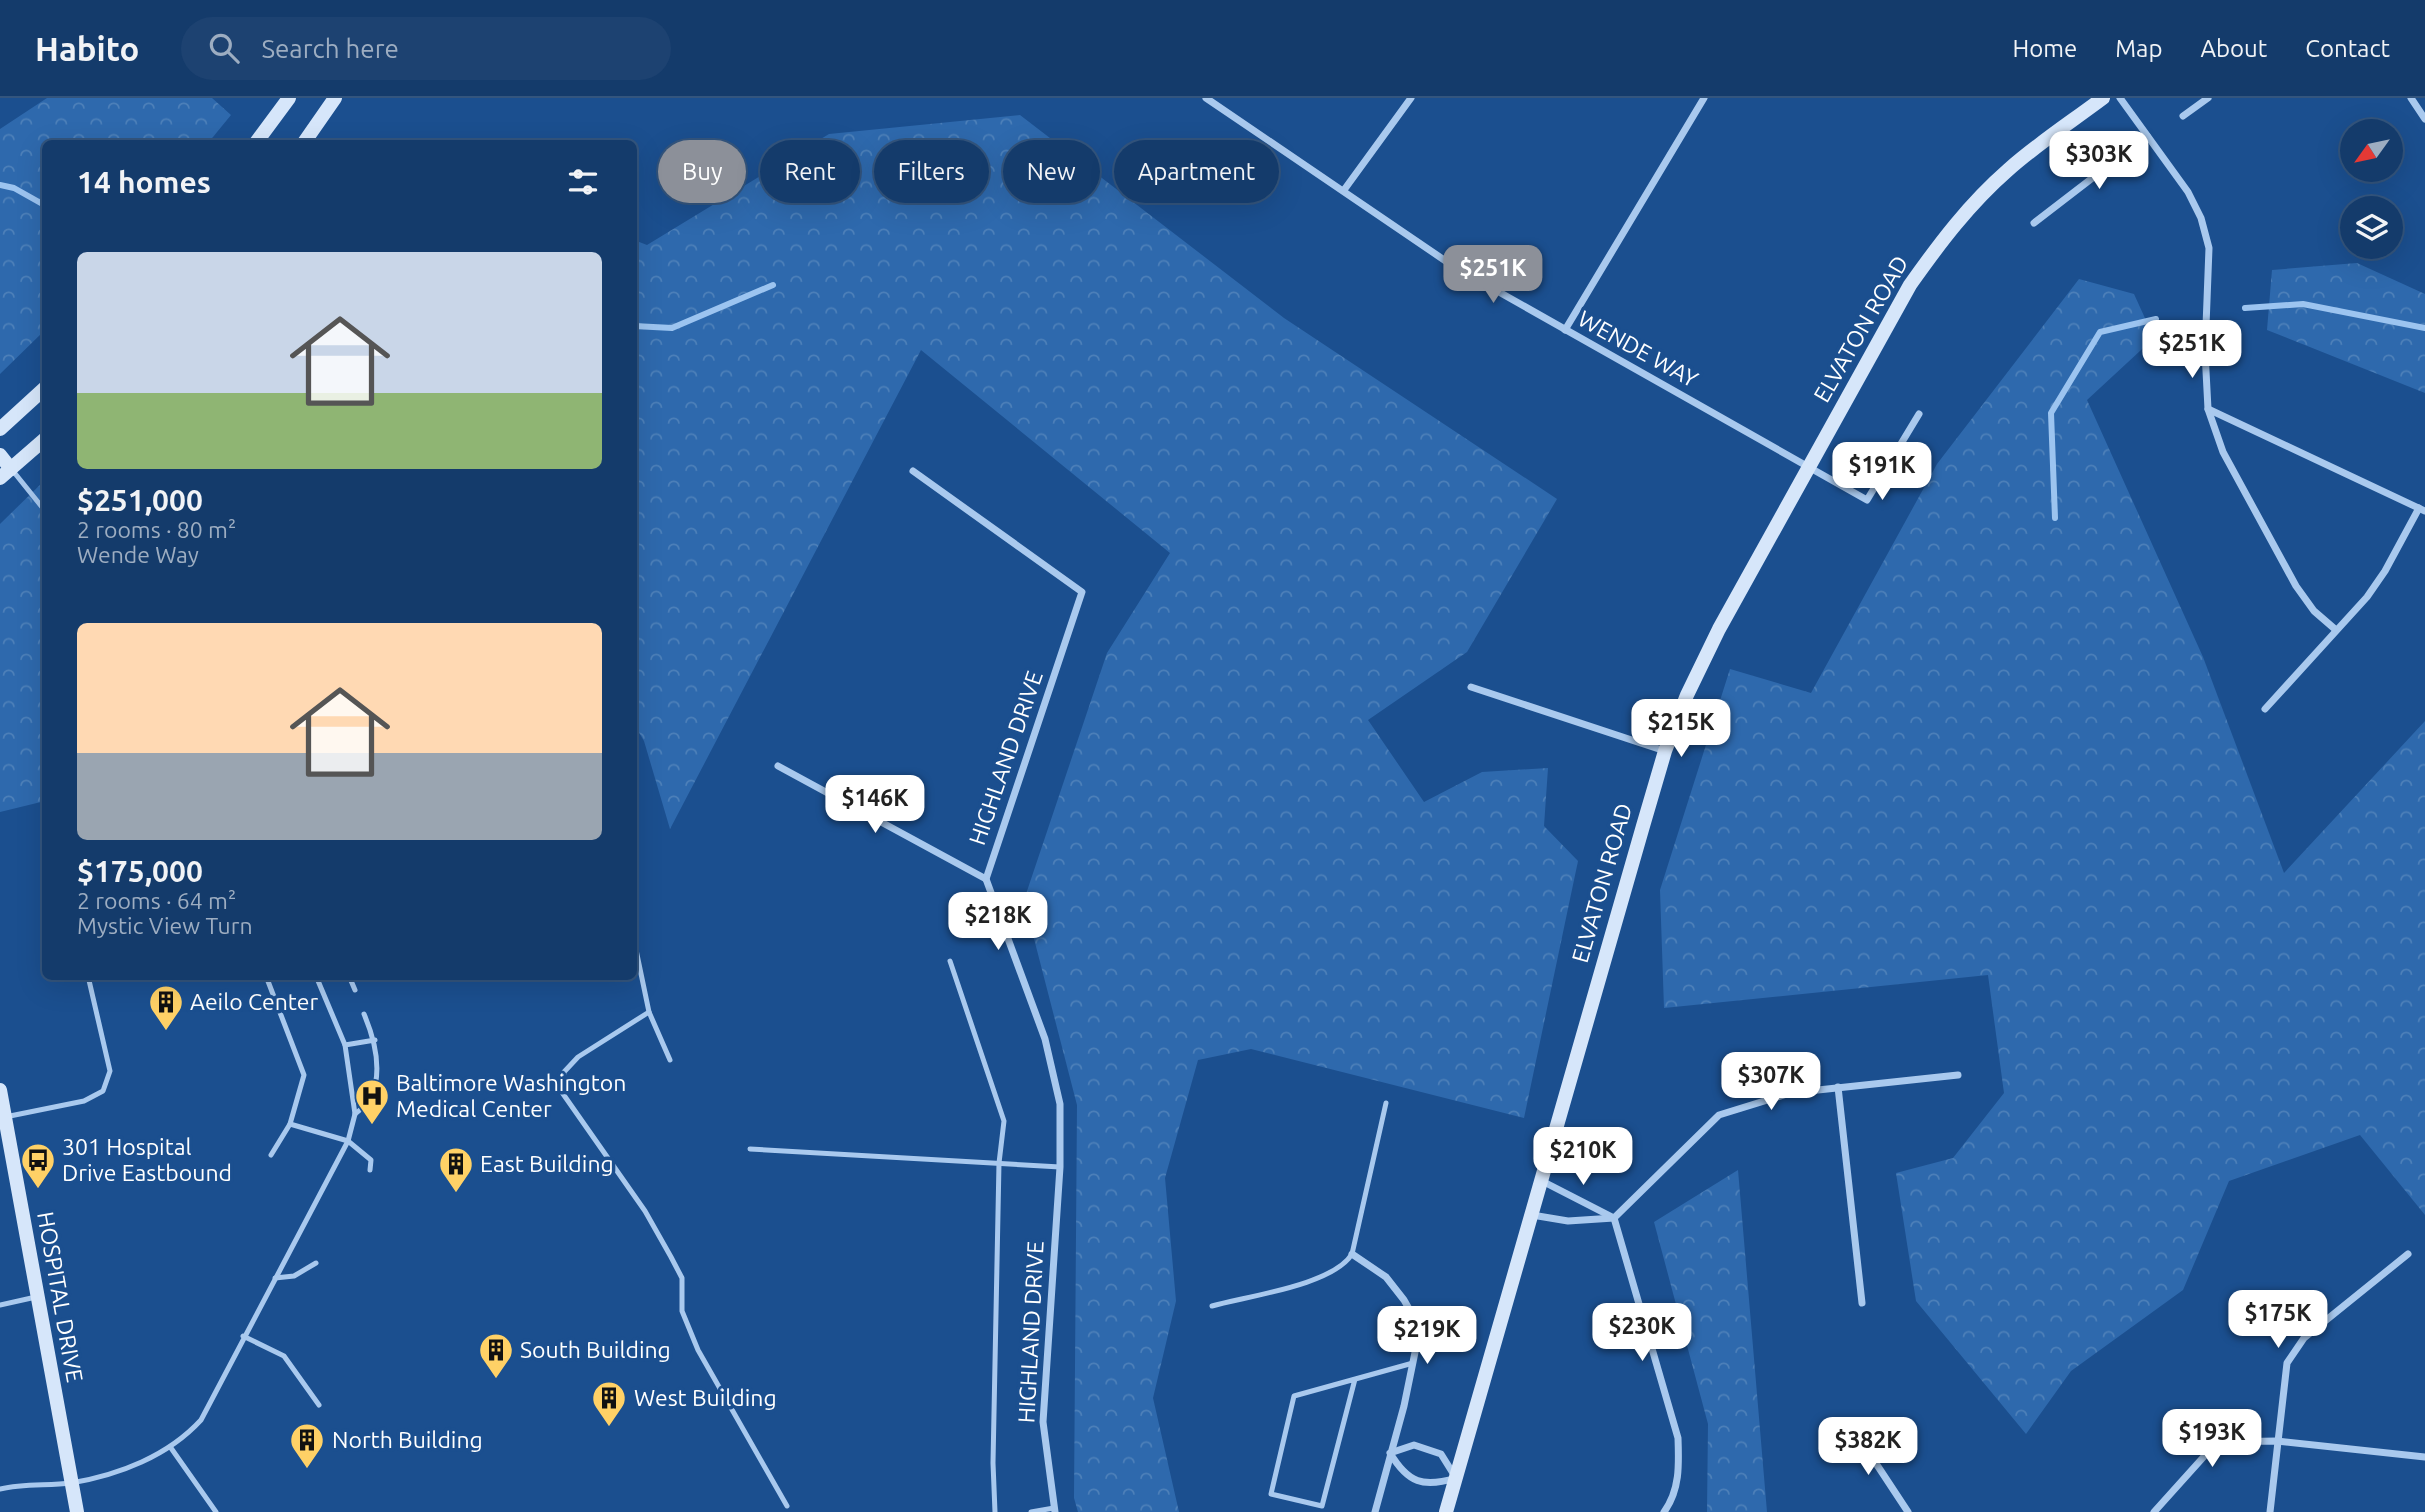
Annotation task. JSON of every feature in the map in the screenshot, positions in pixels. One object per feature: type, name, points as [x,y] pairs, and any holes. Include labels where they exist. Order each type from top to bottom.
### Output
[{"type":"street","points":[[258,140],[289,98]]},
{"type":"street","points":[[306,140],[335,98]]},
{"type":"street","name":"WENDE WAY","points":[[1206,98],[1453,266],[1867,500],[1919,414]]},
{"type":"street","points":[[1344,190],[1410,98]]},
{"type":"street","points":[[1565,330],[1704,98]]},
{"type":"street","name":"ELVATON ROAD","points":[[1447,1512],[1665,751],[1687,695],[1719,629],[1910,285],[1941,241],[2008,169],[2103,98]]},
{"type":"street","points":[[2120,98],[2188,192],[2201,218],[2210,247],[2205,352],[2207,409],[2223,452],[2295,586],[2314,611],[2336,630]]},
{"type":"street","points":[[2183,116],[2208,98]]},
{"type":"street","points":[[2412,98],[2425,118]]},
{"type":"street","points":[[2034,223],[2147,136]]},
{"type":"street","points":[[0,429],[42,391]]},
{"type":"street","points":[[2207,409],[2422,510],[2385,571],[2265,709]]},
{"type":"street","points":[[0,455],[6,473],[42,442]]},
{"type":"street","name":"HIGHLAND DRIVE","points":[[913,471],[1083,592],[986,879],[1045,1039],[1060,1104],[1060,1167],[1043,1422],[1054,1510]]},
{"type":"street","points":[[1471,687],[1665,751]]},
{"type":"street","points":[[778,766],[986,879]]},
{"type":"street","points":[[1530,1215],[1568,1221],[1614,1218],[1719,1115],[1756,1101],[1838,1087],[1958,1075]]},
{"type":"street","points":[[1838,1087],[1862,1303]]},
{"type":"street","name":"HOSPITAL DRIVE","points":[[0,1090],[77,1512]]},
{"type":"street","points":[[1540,1180],[1614,1218],[1678,1438],[1679,1473],[1672,1501],[1664,1512]]},
{"type":"street","points":[[1352,1254],[1386,1277],[1404,1300],[1420,1328],[1376,1512]]},
{"type":"street","points":[[2270,1512],[2287,1363],[2304,1338],[2409,1254]]},
{"type":"street","points":[[1852,1427],[1908,1512]]},
{"type":"street","points":[[2154,1512],[2217,1442],[2277,1441],[2425,1457]]},
{"type":"street","points":[[1414,1445],[1441,1454],[1456,1478],[1431,1485],[1403,1474],[1390,1453],[1414,1445]]},
{"type":"lane","points":[[6,473],[42,508]]},
{"type":"lane","points":[[637,954],[649,1012],[670,1060]]},
{"type":"lane","points":[[950,961],[1004,1121],[999,1163],[993,1463],[995,1512]]},
{"type":"lane","points":[[3,1118],[84,1101],[103,1091],[110,1071],[89,980]]},
{"type":"lane","points":[[268,980],[304,1075],[290,1124],[271,1156]]},
{"type":"lane","points":[[0,1489],[71,1482],[152,1458],[171,1448],[201,1420],[348,1141],[355,1114],[345,1045],[318,980]]},
{"type":"lane","points":[[351,980],[355,990]]},
{"type":"lane","points":[[649,1012],[578,1057],[564,1072],[561,1091],[645,1211],[682,1278],[682,1311],[698,1350],[787,1506]]},
{"type":"lane","points":[[355,1114],[371,1099],[377,1064],[375,1040],[364,1014]]},
{"type":"lane","points":[[345,1045],[375,1040]]},
{"type":"lane","points":[[1212,1306],[1328,1275],[1346,1264],[1352,1254],[1386,1103]]},
{"type":"lane","points":[[290,1124],[348,1141],[371,1160],[370,1170]]},
{"type":"lane","points":[[750,1149],[1060,1167]]},
{"type":"lane","points":[[275,1278],[294,1276],[316,1263]]},
{"type":"lane","points":[[0,1305],[36,1297]]},
{"type":"lane","points":[[243,1336],[284,1356],[319,1405]]},
{"type":"lane","points":[[1355,1379],[1322,1506],[1271,1494],[1294,1396],[1355,1379],[1413,1363]]},
{"type":"lane","points":[[171,1448],[216,1512]]},
{"type":"lane","points":[[1031,1512],[1054,1510]]},
{"type":"green space","points":[[47,98],[212,98],[231,115],[210,140],[42,140],[42,333],[0,374],[0,129]]},
{"type":"green space","points":[[1020,115],[1053,140],[1003,140],[1003,203],[1100,203],[1100,177],[1114,187],[1114,203],[1134,203],[1284,318],[1557,499],[1467,652],[1368,720],[1424,802],[1482,772],[1548,768],[1544,826],[1578,861],[1524,1118],[1251,1049],[1198,1060],[1165,1178],[1176,1301],[1153,1398],[1179,1512],[1078,1512],[1074,1498],[1077,1105],[1024,900],[1107,653],[1170,553],[921,350],[670,829],[644,741],[637,729],[637,241],[647,245],[716,203],[746,203],[746,185],[760,176],[760,203],[860,203],[860,140],[819,140],[829,134]]},
{"type":"green space","points":[[2357,263],[2425,294],[2425,393],[2267,330],[2272,270]]},
{"type":"green space","points":[[2079,279],[2134,294],[2154,338],[2087,400],[2203,657],[2284,873],[2425,721],[2425,1215],[2360,1135],[2229,1181],[2183,1290],[2071,1371],[2026,1434],[1916,1301],[1896,1173],[1953,1158],[2004,1093],[1988,975],[1664,1008],[1660,890],[1730,669],[1811,693],[1937,464]]},
{"type":"green space","points":[[42,483],[42,802],[0,812],[0,524]]},
{"type":"green space","points":[[1738,1170],[1767,1512],[1707,1512],[1708,1424],[1654,1222]]},
{"type":"waterway","points":[[0,185],[14,188],[42,204]]},
{"type":"waterway","points":[[637,326],[672,328],[773,285]]},
{"type":"waterway","points":[[2245,308],[2303,304],[2425,328]]},
{"type":"waterway","points":[[2055,518],[2051,413],[2100,332],[2156,319]]},
{"type":"place","name":"Aeilo Center","points":[[166,1032]]},
{"type":"place","name":"Baltimore Washington Medical Center","points":[[372,1126]]},
{"type":"place","name":"301 Hospital Drive Eastbound","points":[[38,1190]]},
{"type":"place","name":"East Building","points":[[456,1194]]},
{"type":"place","name":"South Building","points":[[496,1380]]},
{"type":"place","name":"West Building","points":[[609,1428]]},
{"type":"place","name":"North Building","points":[[307,1470]]}]
